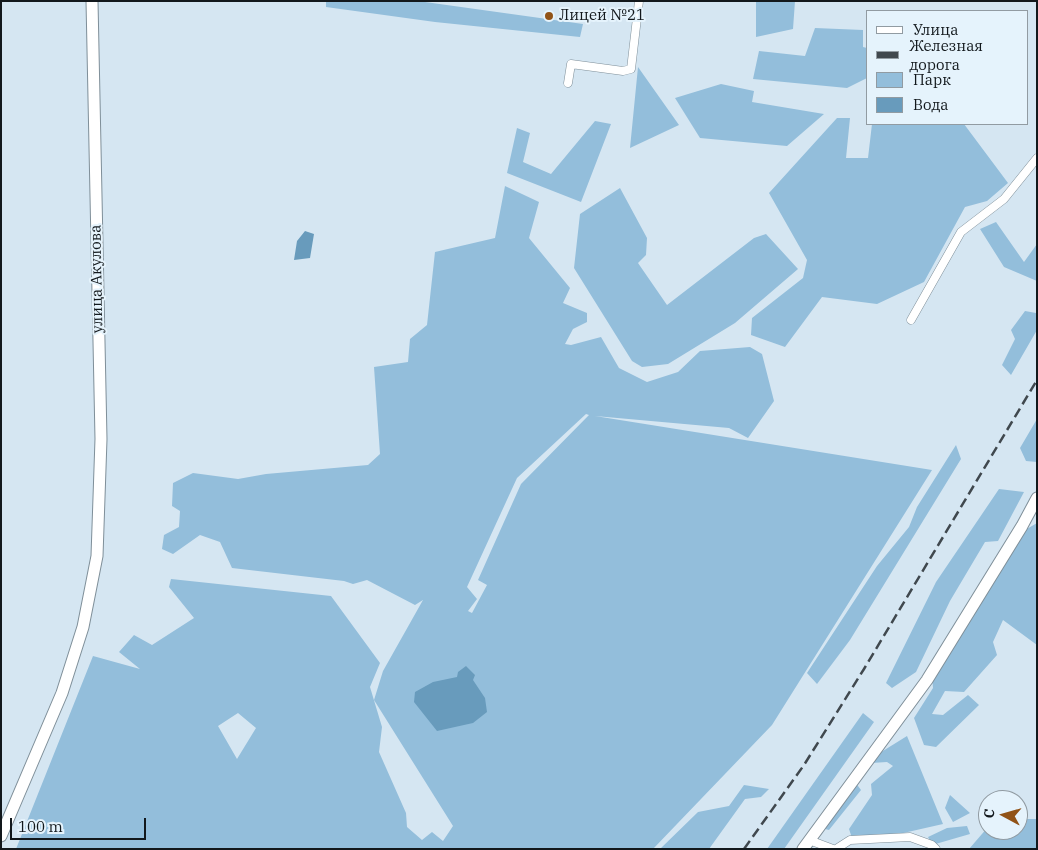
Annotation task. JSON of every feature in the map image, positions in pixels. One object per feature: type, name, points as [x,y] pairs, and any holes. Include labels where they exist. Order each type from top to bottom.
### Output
[{"type":"main road","name":"улица Акулова","points":[[1,836],[62,693],[83,627],[97,556],[101,440],[92,1]]},
{"type":"main road","points":[[806,844],[927,680],[1022,526],[1037,498]]},
{"type":"street","points":[[568,83],[571,64],[623,71],[632,69],[640,1]]},
{"type":"street","points":[[911,320],[960,232],[1004,199],[1037,158]]},
{"type":"street","points":[[806,844],[834,849],[850,840],[910,838],[932,845],[936,849]]},
{"type":"green space","points":[[326,1],[418,1],[583,24],[580,37],[435,22],[326,7]]},
{"type":"green space","points":[[756,1],[795,1],[793,29],[756,37]]},
{"type":"green space","points":[[815,28],[863,30],[863,47],[866,48],[866,78],[847,88],[753,79],[759,51],[805,56]]},
{"type":"green space","points":[[638,67],[679,125],[630,148]]},
{"type":"green space","points":[[721,84],[754,91],[752,102],[824,114],[787,146],[700,138],[675,98]]},
{"type":"green space","points":[[837,118],[850,118],[846,158],[868,158],[872,125],[965,125],[1008,183],[987,201],[965,207],[924,282],[877,304],[822,297],[785,347],[751,335],[752,318],[803,278],[807,260],[769,193]]},
{"type":"green space","points":[[595,121],[611,124],[581,202],[507,173],[517,128],[530,133],[523,162],[551,174]]},
{"type":"green space","points":[[505,186],[539,202],[529,238],[570,288],[563,303],[587,313],[587,322],[573,329],[565,344],[571,345],[601,337],[619,368],[647,382],[678,372],[700,351],[750,347],[762,354],[774,401],[748,438],[729,428],[595,416],[932,470],[772,725],[653,849],[16,849],[93,656],[140,669],[119,652],[134,635],[152,645],[194,618],[169,587],[171,579],[331,596],[380,663],[370,687],[382,727],[379,752],[406,813],[407,827],[422,840],[432,832],[443,841],[453,826],[374,700],[383,671],[423,600],[415,605],[367,580],[353,584],[344,581],[232,568],[220,542],[200,535],[173,554],[162,549],[164,535],[179,527],[180,511],[172,506],[173,483],[193,473],[238,479],[266,474],[368,465],[380,454],[374,367],[408,362],[410,339],[427,325],[435,252],[495,238]],"holes":[[[586,414],[589,415],[521,484],[478,580],[487,585],[472,613],[468,611],[477,599],[467,587],[517,478]],[[238,713],[256,728],[237,759],[218,726]]]},
{"type":"green space","points":[[620,188],[647,238],[646,255],[638,263],[667,305],[754,238],[766,234],[798,269],[735,323],[668,364],[642,367],[632,361],[574,268],[580,214]]},
{"type":"green space","points":[[996,222],[1024,262],[1037,244],[1037,281],[1004,267],[980,229]]},
{"type":"green space","points":[[1025,311],[1036,313],[1037,330],[1011,375],[1002,365],[1015,339],[1011,330]]},
{"type":"green space","points":[[1037,419],[1037,462],[1026,461],[1020,448]]},
{"type":"green space","points":[[956,445],[961,459],[850,640],[817,684],[807,673],[877,566],[909,527],[917,507]]},
{"type":"green space","points":[[999,489],[1024,492],[998,541],[985,542],[950,601],[916,672],[892,688],[886,683],[936,582]]},
{"type":"green space","points":[[1037,523],[1037,645],[1003,620],[993,642],[997,655],[964,692],[945,691],[932,714],[943,715],[968,695],[979,705],[936,747],[924,745],[914,718],[933,688],[932,676],[1020,533]]},
{"type":"green space","points":[[863,713],[874,722],[784,849],[767,849]]},
{"type":"green space","points":[[907,736],[943,824],[868,841],[853,841],[849,829],[872,795],[871,784],[893,766],[887,762],[871,763],[878,754]]},
{"type":"green space","points":[[855,782],[861,790],[829,830],[821,828]]},
{"type":"green space","points":[[744,785],[769,789],[761,797],[745,799],[709,849],[660,849],[698,812],[729,806]]},
{"type":"green space","points":[[950,795],[970,813],[953,822],[945,808]]},
{"type":"green space","points":[[1028,819],[1037,819],[1037,849],[969,849],[978,839],[1028,840]]},
{"type":"green space","points":[[967,826],[970,834],[932,845],[928,837],[947,828]]},
{"type":"water","points":[[305,231],[314,234],[310,258],[294,260],[297,241]]},
{"type":"water","points":[[466,666],[475,675],[473,680],[485,698],[487,712],[473,723],[437,731],[414,702],[415,692],[433,682],[457,677],[458,672]]},
{"type":"railway","points":[[744,849],[804,765],[864,669],[1037,380]]},
{"type":"place","name":"Лицей №21","points":[[549,16]]}]
